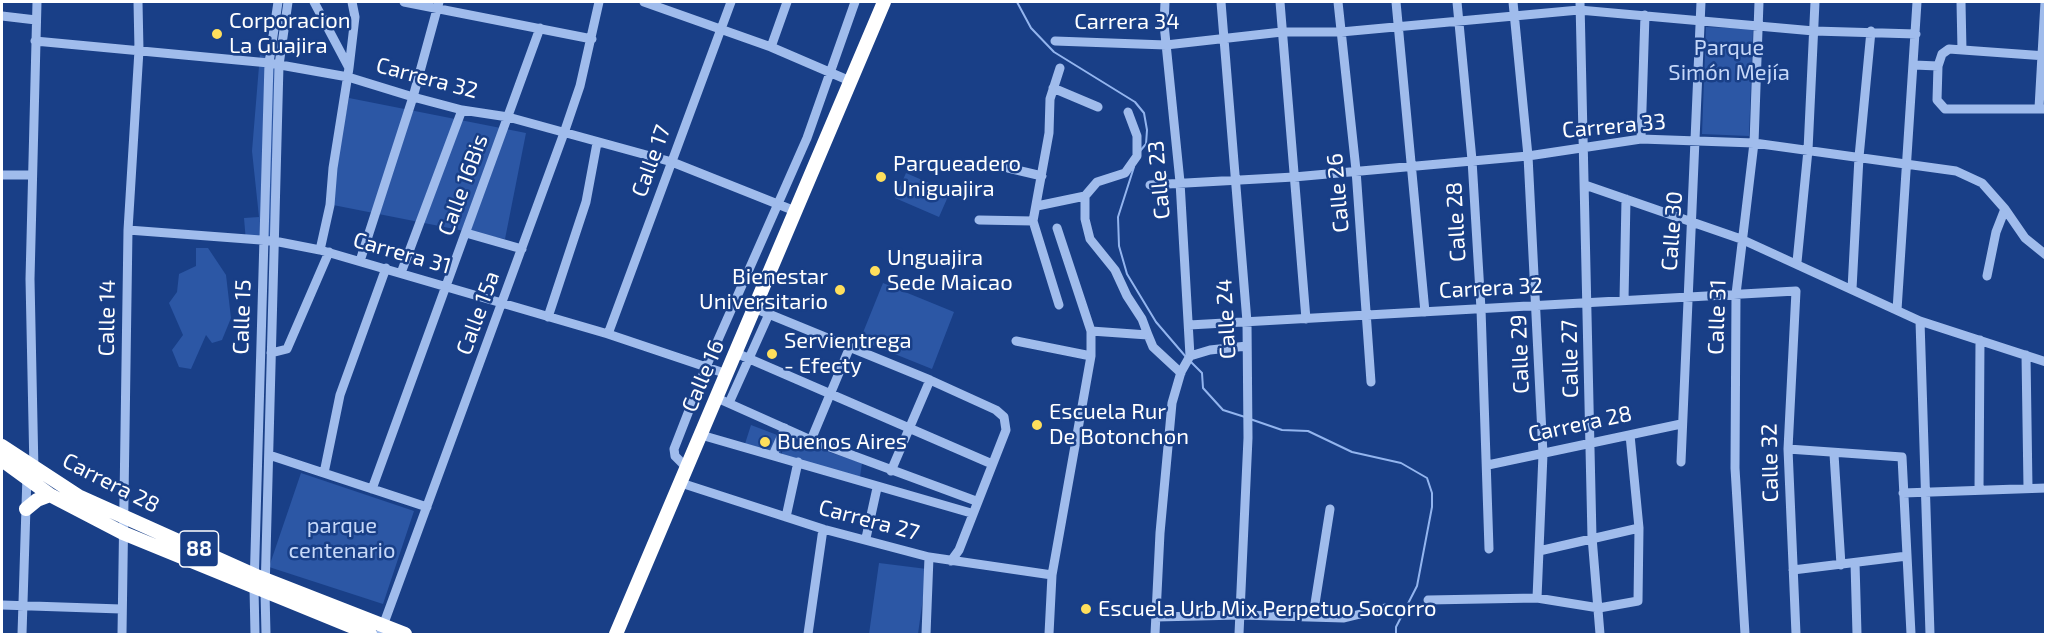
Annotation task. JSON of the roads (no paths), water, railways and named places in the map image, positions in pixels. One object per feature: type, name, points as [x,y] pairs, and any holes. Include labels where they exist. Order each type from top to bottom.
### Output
[{"type":"highway","name":"Calle 16","points":[[616,634],[701,435],[723,400],[727,374],[742,356],[754,308],[884,2]]},
{"type":"highway","name":"Carrera 28","points":[[2,446],[80,496],[124,515],[259,584],[370,634]]},
{"type":"highway","name":"Carrera 28","points":[[2,460],[50,495],[123,533],[382,630],[405,634]]},
{"type":"highway","points":[[26,509],[37,500],[50,495]]},
{"type":"street","points":[[22,634],[27,472],[33,466],[31,175],[37,2]]},
{"type":"street","name":"Calle 14","points":[[122,634],[128,230],[139,50],[138,2]]},
{"type":"street","name":"Calle 15","points":[[266,634],[259,584],[264,240],[278,2]]},
{"type":"street","name":"Calle 15","points":[[255,634],[269,455],[274,241],[274,64],[288,2]]},
{"type":"street","points":[[314,2],[348,72]]},
{"type":"street","points":[[272,352],[287,349],[325,251],[333,168],[356,17],[352,2]]},
{"type":"street","points":[[404,2],[438,5],[592,39]]},
{"type":"street","name":"Calle 15a","points":[[382,630],[564,132],[592,39],[599,2]]},
{"type":"street","points":[[644,2],[771,46],[850,81]]},
{"type":"street","name":"Calle 17","points":[[608,334],[731,2]]},
{"type":"street","points":[[771,46],[787,2]]},
{"type":"street","points":[[687,468],[675,456],[674,449],[706,367],[779,202],[832,73],[855,2]]},
{"type":"street","name":"Calle 23","points":[[1165,2],[1166,45],[1180,182],[1190,356]]},
{"type":"street","name":"Calle 24","points":[[1221,2],[1247,322],[1249,406],[1239,634]]},
{"type":"street","points":[[1280,2],[1306,319]]},
{"type":"street","name":"Calle 26","points":[[1338,2],[1356,170],[1371,382]]},
{"type":"street","points":[[1396,2],[1425,312]]},
{"type":"street","name":"Calle 28","points":[[1457,2],[1472,160],[1481,309],[1489,549]]},
{"type":"street","name":"Calle 29","points":[[1513,2],[1528,156],[1543,454],[1537,598]]},
{"type":"street","name":"Calle 30","points":[[1681,462],[1701,2]]},
{"type":"street","name":"Calle 31","points":[[1745,634],[1735,468],[1736,294],[1754,143],[1759,2]]},
{"type":"street","points":[[1797,262],[1808,150],[1815,2]]},
{"type":"street","points":[[1897,310],[1917,2]]},
{"type":"street","points":[[1961,2],[1962,50]]},
{"type":"street","points":[[2044,56],[1949,49],[1942,54],[1938,66],[1937,100],[1945,109],[2042,109],[2044,56],[2045,2]]},
{"type":"street","points":[[360,261],[413,97],[438,5]]},
{"type":"street","name":"Carrera 34","points":[[1055,41],[1166,45],[1281,32],[1341,32],[1514,16],[1576,6],[1758,27],[1916,34]]},
{"type":"street","name":"Calle 27","points":[[1576,6],[1584,146],[1592,537],[1599,608]]},
{"type":"street","points":[[1641,139],[1645,15]]},
{"type":"street","points":[[2,16],[36,20]]},
{"type":"street","name":"Calle 16Bis","points":[[372,489],[540,28]]},
{"type":"street","points":[[1852,289],[1859,157],[1871,31]]},
{"type":"street","name":"Carrera 32","points":[[35,41],[348,72],[413,97],[462,110],[508,117],[672,162],[779,202],[795,211]]},
{"type":"street","points":[[1914,65],[1938,66]]},
{"type":"street","points":[[1059,305],[1033,221],[1042,176],[1053,88],[1060,68]]},
{"type":"street","points":[[1053,88],[1098,106]]},
{"type":"street","points":[[401,273],[462,110]]},
{"type":"street","points":[[1037,206],[1085,196],[1097,182],[1125,173],[1137,156],[1137,136],[1128,112]]},
{"type":"street","name":"Carrera 33","points":[[1150,185],[1236,178],[1294,177],[1411,167],[1528,156],[1641,139],[1754,143],[1956,171],[1982,183],[2005,209],[2025,238],[2046,255]]},
{"type":"street","points":[[548,317],[586,202],[597,143]]},
{"type":"street","points":[[1008,168],[1042,176]]},
{"type":"street","points":[[2,175],[31,175]]},
{"type":"street","points":[[1585,185],[1742,239],[1797,262],[1920,321],[2046,362]]},
{"type":"street","points":[[1085,196],[1085,219],[1090,238],[1115,270],[1127,296],[1142,319],[1153,347],[1181,373]]},
{"type":"street","points":[[1624,300],[1626,198]]},
{"type":"street","points":[[1987,276],[1996,232],[2005,209]]},
{"type":"street","points":[[980,220],[1033,221]]},
{"type":"street","points":[[1049,634],[1052,575],[1091,356],[1091,331],[1058,228]]},
{"type":"street","name":"Carrera 31","points":[[128,230],[274,241],[325,251],[608,334],[727,374]]},
{"type":"street","points":[[465,233],[522,249]]},
{"type":"street","points":[[324,473],[340,395],[386,268]]},
{"type":"street","name":"Carrera 32","points":[[1189,325],[1366,317],[1796,291]]},
{"type":"street","name":"Calle 32","points":[[1796,291],[1788,449],[1796,634]]},
{"type":"street","points":[[754,308],[930,381],[996,410],[1004,417],[1006,430],[971,513],[959,549],[951,561]]},
{"type":"street","name":"Calle 16","points":[[723,400],[742,356],[769,314]]},
{"type":"street","points":[[1911,634],[1907,556],[1916,492],[1920,321]]},
{"type":"street","points":[[1091,331],[1148,335]]},
{"type":"street","points":[[1979,490],[1980,340]]},
{"type":"street","points":[[1016,341],[1091,356]]},
{"type":"street","points":[[1155,634],[1172,403],[1181,373],[1190,356],[1210,350],[1247,346]]},
{"type":"street","points":[[811,440],[849,349]]},
{"type":"street","points":[[742,356],[992,464]]},
{"type":"street","points":[[2026,356],[2028,488]]},
{"type":"street","points":[[891,471],[930,381]]},
{"type":"street","points":[[723,400],[811,440],[976,501]]},
{"type":"street","name":"Carrera 28","points":[[1488,465],[1681,424]]},
{"type":"street","points":[[773,455],[785,428]]},
{"type":"street","points":[[701,435],[798,462],[877,488],[971,513]]},
{"type":"street","points":[[1428,600],[1537,598],[1599,608],[1638,601],[1639,528],[1630,435]]},
{"type":"street","points":[[1788,449],[1902,457],[1916,492],[1930,634]]},
{"type":"street","points":[[1834,454],[1841,565]]},
{"type":"street","points":[[269,455],[427,507]]},
{"type":"street","points":[[786,517],[798,462]]},
{"type":"street","name":"Carrera 27","points":[[681,483],[786,517],[929,557],[1052,575]]},
{"type":"street","points":[[866,538],[877,488]]},
{"type":"street","points":[[1916,492],[2046,488]]},
{"type":"street","points":[[1313,616],[1329,509]]},
{"type":"street","points":[[808,634],[823,528]]},
{"type":"street","points":[[1539,551],[1639,528]]},
{"type":"street","points":[[1793,570],[1907,556]]},
{"type":"street","points":[[926,634],[929,557]]},
{"type":"street","points":[[1855,563],[1857,634]]},
{"type":"street","points":[[2,605],[122,609]]},
{"type":"street","points":[[1156,617],[1240,615],[1344,618],[1385,608]]},
{"type":"street","points":[[1599,608],[1600,634]]},
{"type":"waterway","points":[[1017,2],[1031,28],[1054,52],[1135,102],[1144,113],[1147,130],[1146,144],[1140,151]]},
{"type":"waterway","points":[[1134,167],[1118,217],[1119,246],[1127,274],[1156,322],[1186,357]]},
{"type":"waterway","points":[[1190,361],[1202,373],[1203,388],[1223,410],[1245,417]]},
{"type":"waterway","points":[[1250,419],[1282,430],[1308,431],[1352,452],[1401,463],[1427,478],[1432,493],[1432,507],[1417,586],[1396,627],[1396,634]]},
{"type":"place","name":"Corporacion La Guajira","points":[[217,34]]},
{"type":"place","name":"Parqueadero Uniguajira","points":[[881,177]]},
{"type":"place","name":"Unguajira Sede Maicao","points":[[875,271]]},
{"type":"place","name":"Bienestar Universitario","points":[[840,290]]},
{"type":"place","name":"Servientrega - Efecty","points":[[772,354]]},
{"type":"place","name":"Escuela Rur De Botonchon","points":[[1037,425]]},
{"type":"place","name":"Buenos Aires","points":[[765,442]]},
{"type":"place","name":"Escuela Urb Mix Perpetuo Socorro","points":[[1086,609]]},
{"type":"park label","name":"Parque Simón Mejía","points":[[1729,60]]},
{"type":"park label","name":"parque centenario","points":[[342,538]]}]
